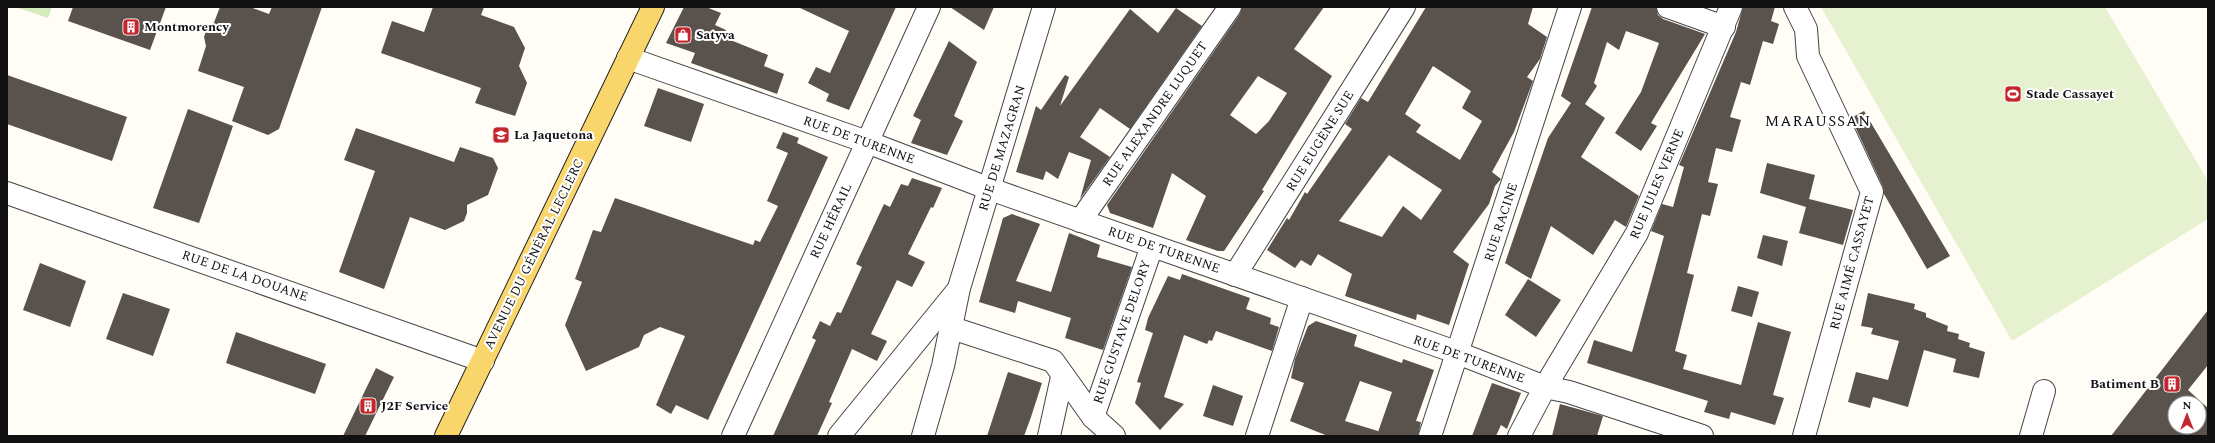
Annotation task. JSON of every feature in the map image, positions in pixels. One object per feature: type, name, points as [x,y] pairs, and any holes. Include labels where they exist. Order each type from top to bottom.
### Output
[{"type":"main road","name":"AVENUE DU GÉNÉRAL LECLERC","points":[[446,436],[653,7]]},
{"type":"street","name":"RUE HÉRAIL","points":[[733,436],[929,7]]},
{"type":"street","name":"RUE DE MAZAGRAN","points":[[923,436],[952,328],[959,288],[1044,7]]},
{"type":"street","name":"RUE ALEXANDRE LUQUET","points":[[1080,221],[1230,7]]},
{"type":"street","name":"RUE EUGÈNE SUE","points":[[1235,275],[1404,7]]},
{"type":"street","name":"RUE RACINE","points":[[1430,436],[1570,7]]},
{"type":"street","points":[[1668,7],[1727,17]]},
{"type":"street","name":"RUE AIMÉ CASSAYET","points":[[1795,7],[1806,29],[1808,56],[1872,192],[1804,436]]},
{"type":"street","name":"RUE JULES VERNE","points":[[1519,436],[1545,387],[1637,233],[1727,17]]},
{"type":"street","name":"RUE DE TURENNE","points":[[628,58],[867,142],[990,189],[1080,221],[1458,353],[1545,387],[1569,392],[1702,436]]},
{"type":"street","name":"RUE DE LA DOUANE","points":[[7,193],[483,361]]},
{"type":"street","name":"RUE GUSTAVE DELORY","points":[[1093,417],[1152,246]]},
{"type":"street","name":"RUE DE MAZAGRAN","points":[[839,436],[959,288]]},
{"type":"street","points":[[1258,436],[1302,298]]},
{"type":"street","points":[[952,328],[1053,361],[1062,377],[1093,417],[1114,436]]},
{"type":"street","points":[[1049,436],[1062,377]]},
{"type":"street","points":[[2031,436],[2044,391]]},
{"type":"green space","points":[[15,7],[52,7],[48,18]]},
{"type":"green space","name":"Stade Cassayet","points":[[1821,7],[2105,7],[2208,181],[2208,219],[2012,341]]},
{"type":"building","name":"Montmorency","points":[[73,7],[166,7],[150,50],[68,21]]},
{"type":"building","points":[[220,7],[250,7],[269,14],[272,7],[322,7],[279,129],[268,135],[232,121],[244,87],[198,71],[206,46],[204,37],[206,31],[213,25]]},
{"type":"building","points":[[433,7],[484,7],[481,15],[514,27],[525,48],[519,66],[527,83],[515,116],[475,103],[481,88],[381,53],[392,21],[424,32]]},
{"type":"building","points":[[684,7],[706,7],[721,13],[715,25],[726,30],[723,37],[768,55],[764,66],[784,74],[777,94],[691,63],[695,53],[666,43]]},
{"type":"building","points":[[798,7],[896,7],[849,110],[826,101],[829,94],[808,83],[816,67],[830,73],[849,31]]},
{"type":"building","points":[[950,7],[994,7],[984,30]]},
{"type":"building","points":[[1242,7],[1324,7],[1294,49],[1332,76],[1262,190],[1264,191],[1224,251],[1218,251],[1186,240],[1206,196],[1172,173],[1153,228],[1110,213],[1107,205],[1240,14]],"holes":[[[1258,76],[1287,93],[1269,121],[1256,134],[1230,115]]]},
{"type":"building","points":[[1426,7],[1533,7],[1528,24],[1547,37],[1540,59],[1527,77],[1533,81],[1514,132],[1492,172],[1501,179],[1495,186],[1489,204],[1453,252],[1469,264],[1449,325],[1417,314],[1416,320],[1345,296],[1352,274],[1318,254],[1311,266],[1301,260],[1295,268],[1267,250],[1287,218],[1289,220],[1305,192],[1307,194],[1352,129],[1345,124],[1361,98],[1368,102]],"holes":[[[1433,66],[1471,91],[1462,108],[1482,121],[1460,160],[1416,132],[1421,125],[1405,114]],[[1389,155],[1442,190],[1421,220],[1403,206],[1382,237],[1339,221]]]},
{"type":"building","points":[[1592,7],[1656,7],[1658,15],[1663,19],[1705,34],[1651,123],[1657,126],[1641,151],[1615,133],[1641,92],[1659,43],[1626,31],[1619,50],[1607,42],[1594,83],[1597,86],[1585,104],[1605,118],[1581,157],[1639,196],[1626,227],[1615,220],[1593,255],[1551,226],[1531,279],[1505,263],[1548,138],[1571,103],[1561,96]]},
{"type":"building","points":[[1743,7],[1775,7],[1771,21],[1779,24],[1773,44],[1763,41],[1750,85],[1741,82],[1730,117],[1741,120],[1732,152],[1716,148],[1708,182],[1718,184],[1710,216],[1702,214],[1687,273],[1694,275],[1675,351],[1687,355],[1683,369],[1741,385],[1758,322],[1791,332],[1773,395],[1784,398],[1775,425],[1731,412],[1729,419],[1704,412],[1708,401],[1587,363],[1594,340],[1632,352],[1664,236],[1651,231],[1662,204],[1673,207],[1684,167],[1679,165],[1736,32]]},
{"type":"building","points":[[1176,8],[1202,26],[1130,129],[1100,108],[1080,137],[1110,157],[1080,199],[1091,160],[1069,152],[1058,179],[1046,171],[1043,180],[1016,172],[1036,106],[1041,110],[1065,75],[1069,77],[1060,106],[1130,9],[1158,33]]},
{"type":"building","points":[[949,41],[977,62],[954,116],[963,121],[947,155],[911,143],[921,120],[913,116]]},
{"type":"building","points":[[7,75],[127,117],[112,161],[7,124]]},
{"type":"building","points":[[658,88],[704,104],[691,142],[644,126]]},
{"type":"building","points":[[188,109],[233,126],[199,223],[153,208]]},
{"type":"building","points":[[1864,111],[1950,256],[1927,269],[1884,194],[1883,187],[1851,118]]},
{"type":"building","points":[[356,128],[454,162],[460,147],[493,158],[498,168],[488,195],[467,205],[467,213],[464,221],[445,230],[410,217],[384,289],[339,272],[375,171],[344,160]]},
{"type":"building","points":[[783,132],[799,138],[797,143],[828,157],[708,420],[676,405],[671,414],[656,405],[685,336],[660,327],[644,335],[639,347],[586,371],[565,325],[582,282],[575,279],[593,230],[601,232],[615,198],[753,245],[755,240],[760,242],[778,206],[767,201],[788,153],[776,148]]},
{"type":"building","points":[[1767,163],[1815,175],[1809,199],[1853,210],[1843,245],[1799,233],[1806,207],[1760,193]]},
{"type":"building","points":[[912,178],[942,188],[908,254],[925,262],[912,287],[897,280],[871,334],[887,341],[877,361],[852,349],[829,402],[832,403],[817,436],[773,436],[816,340],[812,338],[820,321],[830,326],[837,312],[841,313],[862,267],[856,264],[884,204],[890,207],[901,184],[908,186]]},
{"type":"building","points":[[1012,214],[1040,224],[1016,281],[1051,292],[1069,233],[1100,245],[1097,257],[1132,267],[1103,350],[1065,338],[1071,318],[1018,301],[1015,313],[979,302],[1003,218]]},
{"type":"building","points":[[1763,235],[1788,241],[1782,266],[1757,258]]},
{"type":"building","points":[[40,263],[86,281],[70,327],[23,310]]},
{"type":"building","points":[[1182,274],[1250,298],[1246,309],[1271,318],[1270,324],[1279,327],[1272,351],[1216,331],[1212,341],[1209,340],[1207,344],[1184,335],[1164,397],[1184,404],[1160,430],[1135,403],[1141,383],[1137,382],[1153,333],[1145,330],[1148,318],[1168,276],[1180,280]]},
{"type":"building","points":[[1528,279],[1561,300],[1536,337],[1505,315]]},
{"type":"building","points":[[1738,286],[1759,292],[1752,317],[1731,311]]},
{"type":"building","points":[[123,293],[170,309],[153,356],[106,339]]},
{"type":"building","points":[[1868,293],[1915,304],[1914,309],[1926,313],[1926,317],[1948,326],[1947,331],[1959,334],[1958,339],[1970,343],[1969,347],[1985,352],[1979,378],[1953,372],[1956,359],[1924,350],[1908,407],[1873,397],[1870,408],[1848,402],[1856,372],[1888,380],[1899,341],[1871,334],[1873,328],[1861,326]]},
{"type":"building","name":"Batiment B","points":[[2208,310],[2208,365],[2188,390],[2194,395],[2167,395],[2167,435],[2207,435],[2207,407],[2208,436],[2111,436]]},
{"type":"building","points":[[1316,321],[1357,335],[1354,346],[1402,363],[1403,359],[1434,370],[1416,421],[1421,422],[1418,436],[1328,436],[1290,421],[1304,383],[1291,378],[1295,359],[1308,326]],"holes":[[[1360,381],[1392,392],[1378,432],[1345,421]]]},
{"type":"building","points":[[236,332],[326,364],[315,394],[226,363]]},
{"type":"building","name":"J2F Service","points":[[376,368],[394,377],[365,436],[343,436]]},
{"type":"building","points":[[1008,372],[1042,383],[1031,417],[1024,436],[987,436]]},
{"type":"building","points":[[1492,383],[1521,393],[1507,429],[1501,425],[1496,436],[1472,436]]},
{"type":"building","points":[[1213,385],[1243,396],[1233,426],[1203,416]]},
{"type":"building","points":[[1560,404],[1603,416],[1597,436],[1552,436]]},
{"type":"place","name":"Montmorency","points":[[131,27]]},
{"type":"place","name":"Satyva","points":[[683,35]]},
{"type":"place","name":"Stade Cassayet","points":[[2013,94]]},
{"type":"place","name":"La Jaquetona","points":[[501,135]]},
{"type":"place","name":"Batiment B","points":[[2172,384]]},
{"type":"place","name":"J2F Service","points":[[368,406]]},
{"type":"district","name":"MARAUSSAN","points":[[1818,121]]}]
